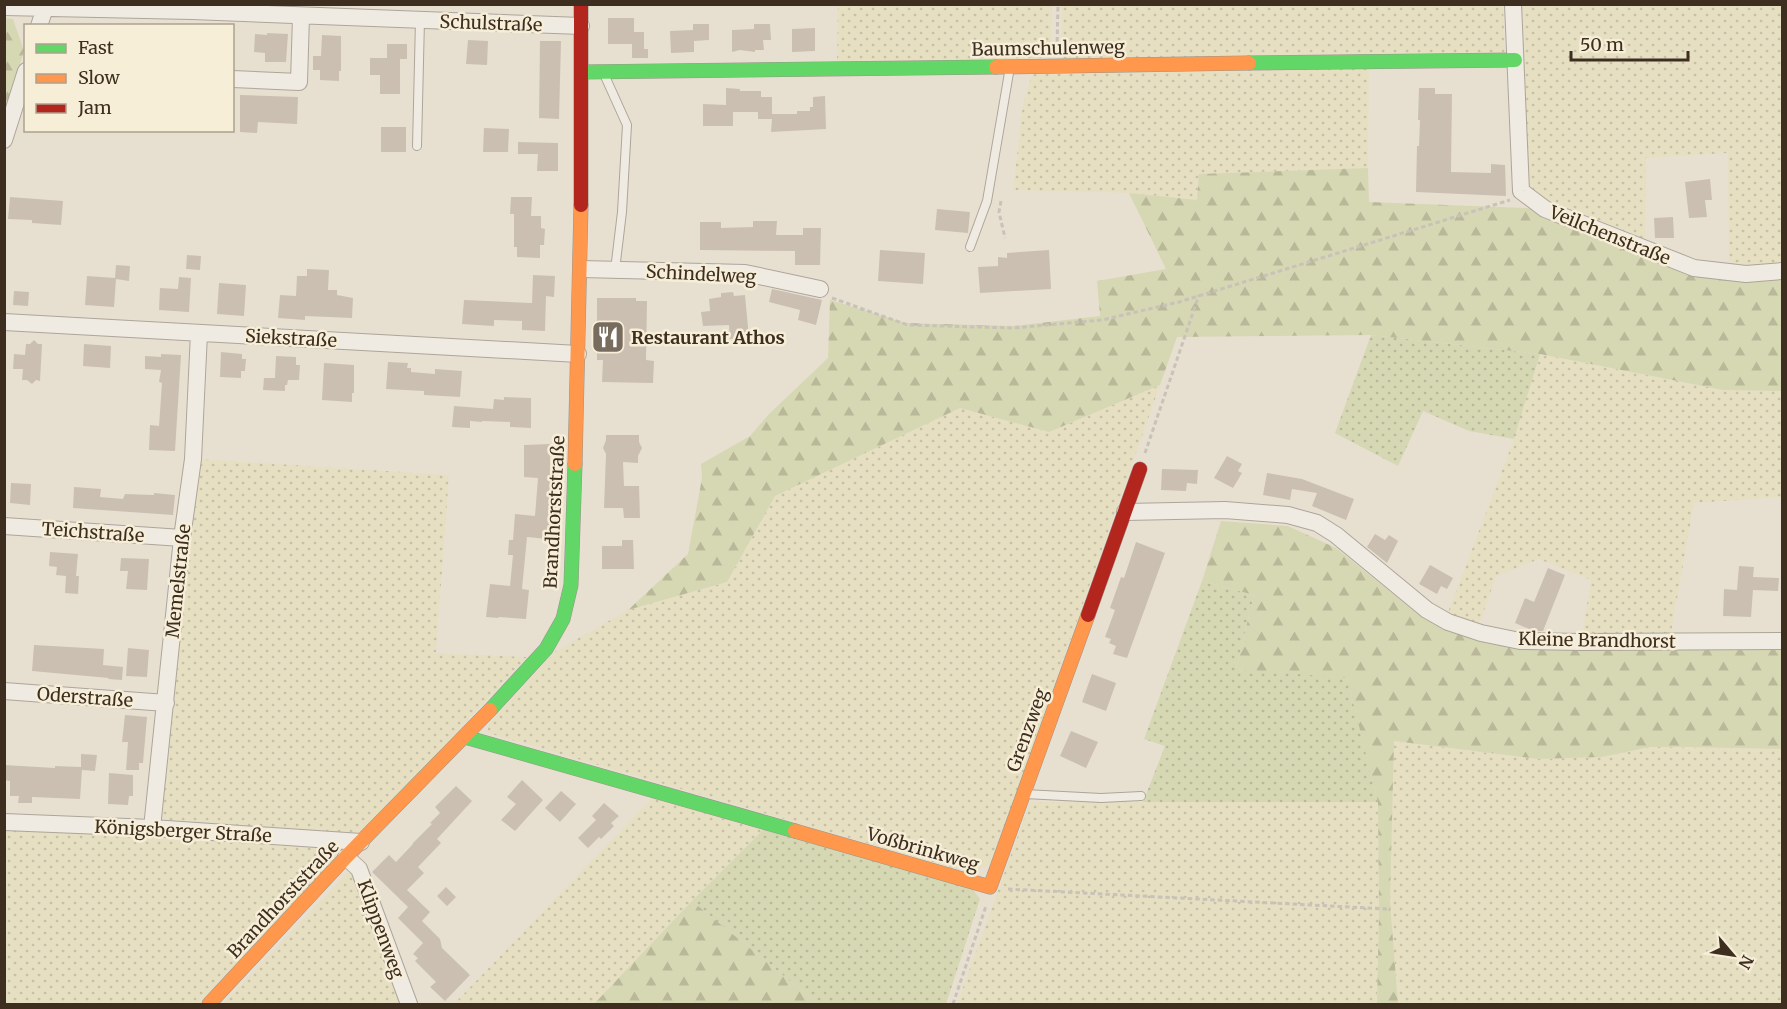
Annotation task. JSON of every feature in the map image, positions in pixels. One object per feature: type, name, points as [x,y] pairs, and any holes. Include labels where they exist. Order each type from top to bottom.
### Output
[{"type":"street","name":"Brandhorststraße","points":[[209,1005],[346,857],[465,737],[546,649],[563,619],[571,585],[581,269],[581,4]]},
{"type":"street","points":[[1513,4],[1521,191]]},
{"type":"street","name":"Schulstraße","points":[[4,7],[192,18],[301,16],[581,26]]},
{"type":"street","points":[[40,24],[45,8]]},
{"type":"street","points":[[234,79],[299,82],[301,16]]},
{"type":"street","name":"Baumschulenweg","points":[[582,72],[1515,60]]},
{"type":"street","points":[[4,140],[24,77]]},
{"type":"street","name":"Veilchenstraße","points":[[1521,191],[1545,209],[1694,268],[1746,274],[1782,271]]},
{"type":"street","name":"Schindelweg","points":[[581,269],[745,273],[820,289]]},
{"type":"street","name":"Siekstraße","points":[[4,322],[578,354]]},
{"type":"street","name":"Memelstraße","points":[[152,828],[182,538],[193,459],[199,333]]},
{"type":"street","name":"Grenzweg","points":[[990,887],[1140,469]]},
{"type":"street","name":"Kleine Brandhorst","points":[[1125,512],[1225,510],[1288,515],[1317,523],[1336,535],[1427,610],[1448,622],[1481,633],[1520,641],[1782,641]]},
{"type":"street","name":"Teichstraße","points":[[4,526],[182,538]]},
{"type":"street","name":"Oderstraße","points":[[4,691],[165,703]]},
{"type":"street","name":"Voßbrinkweg","points":[[465,737],[990,887]]},
{"type":"street","name":"Königsberger Straße","points":[[4,822],[152,828],[361,842]]},
{"type":"street","name":"Klippenweg","points":[[346,857],[359,869],[409,1005]]},
{"type":"lane","points":[[417,146],[420,20]]},
{"type":"lane","points":[[969,247],[987,201],[1010,66]]},
{"type":"lane","points":[[602,71],[627,125],[622,212],[615,270]]},
{"type":"lane","points":[[1023,794],[1101,798],[1141,796]]},
{"type":"path","points":[[1055,65],[1058,4]]},
{"type":"path","points":[[820,289],[824,295],[908,325],[1013,328],[1102,320],[1179,302],[1508,202],[1521,191]]},
{"type":"path","points":[[1140,469],[1200,295]]},
{"type":"path","points":[[952,1005],[990,887]]},
{"type":"path","name":"Voßbrinkweg","points":[[990,887],[1387,909]]},
{"type":"shaded area","points":[[838,5],[1052,5],[1051,43],[1038,62],[837,62]]},
{"type":"shaded area","points":[[1062,5],[1503,5],[1505,57],[1061,62]]},
{"type":"shaded area","points":[[1519,5],[1782,5],[1782,261],[1763,267],[1729,262],[1728,153],[1646,158],[1645,243],[1546,205],[1528,192]]},
{"type":"shaded area","points":[[1369,67],[1368,168],[1199,174],[1197,200],[1129,193],[1013,190],[1023,104],[1033,71]]},
{"type":"shaded area","points":[[1540,354],[1723,390],[1782,391],[1782,497],[1694,503],[1671,633],[1582,635],[1591,580],[1539,559],[1496,576],[1479,625],[1447,615],[1514,439]]},
{"type":"shaded area","points":[[1160,385],[992,862],[974,874],[488,733],[488,725],[556,651],[628,610],[727,582],[775,496],[960,408],[1049,432]]},
{"type":"shaded area","points":[[197,459],[449,475],[436,653],[527,657],[365,830],[349,834],[179,825],[161,817]]},
{"type":"shaded area","points":[[1393,741],[1537,759],[1602,757],[1650,747],[1782,749],[1782,1004],[1398,1004],[1390,902]]},
{"type":"shaded area","points":[[652,798],[763,830],[594,1004],[454,1004]]},
{"type":"shaded area","points":[[1030,802],[1378,802],[1377,1004],[957,1004]]},
{"type":"shaded area","points":[[5,828],[323,843],[336,858],[198,1004],[5,1004]]},
{"type":"shaded area","points":[[349,871],[355,873],[402,1004],[223,1004]]},
{"type":"green space","points":[[5,18],[13,19],[24,51],[5,112]]},
{"type":"green space","points":[[1368,168],[1369,202],[1528,208],[1648,254],[1782,274],[1782,391],[1723,390],[1540,354],[1371,335],[1177,337],[1160,385],[1049,432],[960,408],[775,496],[727,582],[628,610],[688,554],[702,478],[701,464],[750,436],[769,414],[828,358],[830,300],[906,323],[1013,326],[1100,316],[1097,281],[1166,269],[1129,193],[1197,200],[1199,174]]},
{"type":"green space","points":[[1371,335],[1540,354],[1514,439],[1469,431],[1423,411],[1398,466],[1335,433]]},
{"type":"green space","points":[[1221,521],[1288,526],[1336,548],[1419,615],[1463,634],[1782,648],[1782,749],[1650,747],[1602,757],[1537,759],[1394,741],[1390,902],[1398,1004],[1377,1004],[1378,802],[1347,678],[1236,669],[1254,595],[1202,581]]},
{"type":"green space","points":[[1202,581],[1254,595],[1236,669],[1347,677],[1378,802],[1143,802],[1165,746],[1144,739]]},
{"type":"green space","points":[[763,830],[970,886],[980,899],[946,1004],[818,1004],[692,901]]},
{"type":"green space","points":[[692,901],[818,1004],[594,1004]]},
{"type":"building","points":[[608,18],[634,18],[634,32],[644,32],[644,49],[648,49],[648,58],[632,58],[632,44],[608,44]]},
{"type":"building","points":[[693,24],[709,24],[709,40],[694,41],[694,52],[671,53],[670,31],[693,30]]},
{"type":"building","points":[[754,24],[770,24],[771,40],[763,40],[764,50],[732,52],[732,30],[754,29]]},
{"type":"building","points":[[815,28],[815,51],[792,52],[792,29]]},
{"type":"building","points":[[267,33],[288,34],[286,62],[265,62],[265,53],[254,52],[255,34],[267,35]]},
{"type":"building","points":[[322,35],[341,36],[339,81],[320,80],[320,70],[313,70],[313,56],[321,56]]},
{"type":"building","points":[[468,40],[488,41],[487,65],[466,64]]},
{"type":"building","points":[[540,41],[561,41],[559,119],[539,118]]},
{"type":"building","points":[[387,44],[407,44],[407,59],[400,59],[400,94],[380,94],[380,75],[370,75],[370,58],[387,58]]},
{"type":"building","points":[[726,88],[761,91],[761,97],[772,97],[772,114],[797,114],[797,111],[810,111],[810,107],[813,107],[813,97],[825,96],[826,129],[771,132],[772,119],[758,119],[758,112],[733,112],[733,126],[703,126],[703,104],[726,105]]},
{"type":"building","points":[[1419,88],[1435,88],[1435,94],[1452,94],[1451,172],[1491,173],[1491,164],[1505,165],[1506,196],[1416,192],[1420,120],[1418,120]]},
{"type":"building","points":[[240,95],[298,97],[297,124],[258,122],[257,133],[240,132]]},
{"type":"building","points":[[381,127],[406,127],[406,152],[381,152]]},
{"type":"building","points":[[484,128],[509,129],[508,152],[483,152]]},
{"type":"building","points":[[518,142],[558,143],[558,171],[537,171],[538,154],[518,154]]},
{"type":"building","points":[[1710,179],[1712,200],[1705,200],[1707,217],[1689,218],[1685,182]]},
{"type":"building","points":[[10,197],[63,201],[61,225],[8,219]]},
{"type":"building","points":[[511,197],[532,197],[531,216],[541,216],[541,228],[545,229],[544,245],[540,245],[540,258],[517,257],[517,247],[514,247],[514,214],[510,214]]},
{"type":"building","points":[[937,209],[970,212],[968,233],[935,230]]},
{"type":"building","points":[[1673,217],[1674,238],[1655,238],[1654,218]]},
{"type":"building","points":[[753,221],[777,221],[776,235],[803,235],[803,228],[821,228],[820,265],[795,265],[795,251],[700,250],[700,222],[721,222],[721,228],[753,227]]},
{"type":"building","points":[[880,250],[925,253],[923,284],[878,281]]},
{"type":"building","points":[[1049,250],[1051,289],[980,293],[978,267],[998,266],[998,257],[1007,258],[1007,253]]},
{"type":"building","points":[[187,255],[201,256],[200,270],[186,269]]},
{"type":"building","points":[[116,265],[130,266],[129,281],[116,279],[114,307],[85,305],[87,276],[115,278]]},
{"type":"building","points":[[307,269],[329,270],[328,290],[337,290],[337,295],[353,298],[352,318],[305,316],[305,320],[278,318],[280,295],[296,296],[297,276],[307,276]]},
{"type":"building","points":[[533,275],[555,276],[554,297],[546,296],[545,331],[522,330],[522,321],[494,320],[494,326],[462,324],[464,300],[532,303]]},
{"type":"building","points":[[179,277],[191,278],[189,312],[159,310],[160,288],[178,289]]},
{"type":"building","points":[[219,283],[246,285],[244,316],[217,314]]},
{"type":"building","points":[[772,289],[822,300],[816,325],[798,320],[800,310],[769,302]]},
{"type":"building","points":[[14,291],[29,292],[28,306],[13,305]]},
{"type":"building","points":[[733,292],[734,296],[745,295],[749,338],[730,339],[729,325],[703,326],[701,312],[710,311],[709,299],[721,297],[721,293]]},
{"type":"building","points":[[597,298],[636,298],[636,301],[647,301],[646,360],[654,361],[653,383],[602,382],[603,360],[597,360]]},
{"type":"building","points":[[34,340],[42,344],[40,381],[36,380],[32,384],[27,380],[22,380],[23,369],[13,369],[14,354],[25,355],[26,344]]},
{"type":"building","points":[[84,344],[111,346],[110,368],[83,366]]},
{"type":"building","points":[[221,352],[242,354],[242,359],[246,359],[245,371],[241,371],[241,378],[220,377]]},
{"type":"building","points":[[161,354],[181,355],[175,451],[149,450],[150,425],[159,426],[162,383],[159,382],[161,370],[145,369],[145,356],[161,357]]},
{"type":"building","points":[[276,356],[296,357],[296,365],[300,365],[299,380],[288,380],[285,391],[263,390],[264,378],[275,378]]},
{"type":"building","points":[[388,362],[408,363],[407,368],[411,368],[411,372],[435,374],[435,369],[462,371],[460,397],[424,395],[424,391],[386,389]]},
{"type":"building","points":[[324,363],[354,365],[352,402],[322,400]]},
{"type":"building","points":[[504,397],[531,398],[531,428],[510,427],[510,422],[482,421],[470,421],[470,428],[452,427],[454,406],[493,409],[494,399],[504,400]]},
{"type":"building","points":[[606,435],[639,435],[642,448],[638,456],[638,463],[623,462],[624,486],[639,486],[640,518],[624,518],[623,508],[604,508],[606,454],[603,448]]},
{"type":"building","points":[[550,444],[550,496],[560,497],[557,540],[527,537],[522,589],[529,590],[526,619],[486,617],[490,584],[510,586],[513,555],[508,555],[509,540],[513,540],[515,514],[535,516],[538,478],[524,477],[524,445]]},
{"type":"building","points":[[1227,456],[1242,464],[1238,471],[1242,473],[1233,488],[1214,478]]},
{"type":"building","points":[[1162,469],[1198,470],[1197,484],[1187,483],[1186,491],[1161,490]]},
{"type":"building","points":[[1267,473],[1302,479],[1354,499],[1346,520],[1312,506],[1317,493],[1292,489],[1290,500],[1263,495]]},
{"type":"building","points":[[11,483],[31,484],[30,505],[10,503]]},
{"type":"building","points":[[74,487],[101,489],[100,497],[123,499],[125,494],[175,495],[173,515],[73,508]]},
{"type":"building","points":[[1375,534],[1385,540],[1389,535],[1398,541],[1387,563],[1367,547]]},
{"type":"building","points":[[622,540],[633,540],[634,569],[602,569],[602,546],[622,546]]},
{"type":"building","points":[[1136,542],[1165,553],[1127,658],[1113,654],[1116,646],[1109,643],[1111,639],[1105,637],[1115,610],[1110,608],[1121,577],[1124,578]]},
{"type":"building","points":[[50,552],[78,554],[76,576],[79,576],[78,594],[65,593],[66,576],[56,575],[57,567],[49,566]]},
{"type":"building","points":[[121,558],[149,559],[147,590],[126,589],[128,571],[120,571]]},
{"type":"building","points":[[1430,565],[1453,578],[1447,589],[1441,586],[1437,594],[1419,584]]},
{"type":"building","points":[[1739,566],[1754,567],[1753,577],[1779,578],[1778,591],[1753,590],[1751,617],[1723,616],[1724,589],[1737,590]]},
{"type":"building","points":[[1548,568],[1565,575],[1543,631],[1534,631],[1515,623],[1525,598],[1534,602]]},
{"type":"building","points":[[34,645],[104,649],[103,665],[123,667],[122,680],[32,671]]},
{"type":"building","points":[[128,648],[149,650],[147,677],[126,676]]},
{"type":"building","points":[[1092,674],[1116,683],[1106,711],[1082,702]]},
{"type":"building","points":[[125,715],[147,717],[143,763],[139,763],[139,770],[126,770],[128,742],[122,742]]},
{"type":"building","points":[[1071,731],[1098,742],[1086,768],[1060,756]]},
{"type":"building","points":[[81,754],[97,755],[95,771],[82,770],[80,799],[32,797],[32,803],[18,803],[19,796],[10,796],[10,781],[4,780],[4,765],[81,767]]},
{"type":"building","points":[[109,773],[133,775],[133,796],[129,796],[128,805],[108,804]]},
{"type":"building","points":[[522,780],[543,800],[515,831],[501,820],[516,804],[507,797]]},
{"type":"building","points":[[456,786],[472,801],[437,839],[441,843],[418,867],[424,873],[407,890],[430,912],[422,921],[440,939],[442,948],[470,975],[445,1001],[430,987],[436,982],[415,961],[418,958],[413,954],[423,943],[398,918],[408,907],[372,872],[389,855],[396,862],[432,824],[430,823],[440,813],[435,807]]},
{"type":"building","points":[[561,791],[576,804],[560,822],[545,808]]},
{"type":"building","points":[[604,803],[619,816],[611,823],[614,826],[588,848],[578,838],[596,820],[592,816]]},
{"type":"building","points":[[446,887],[456,897],[447,906],[437,896]]},
{"type":"traffic: fast","points":[[1249,63],[1515,60]]},
{"type":"traffic: fast","points":[[582,72],[996,67]]},
{"type":"traffic: fast","points":[[490,710],[546,649],[563,619],[571,585],[575,464]]},
{"type":"traffic: fast","points":[[465,737],[795,831]]},
{"type":"traffic: slow","points":[[996,67],[1249,63]]},
{"type":"traffic: slow","points":[[575,464],[581,205]]},
{"type":"traffic: slow","points":[[795,831],[990,887],[1088,615]]},
{"type":"traffic: slow","points":[[209,1004],[346,857],[490,710]]},
{"type":"traffic: jam","points":[[581,4],[581,205]]},
{"type":"traffic: jam","points":[[1088,615],[1140,469]]},
{"type":"place","name":"Restaurant Athos","points":[[608,337]]}]
